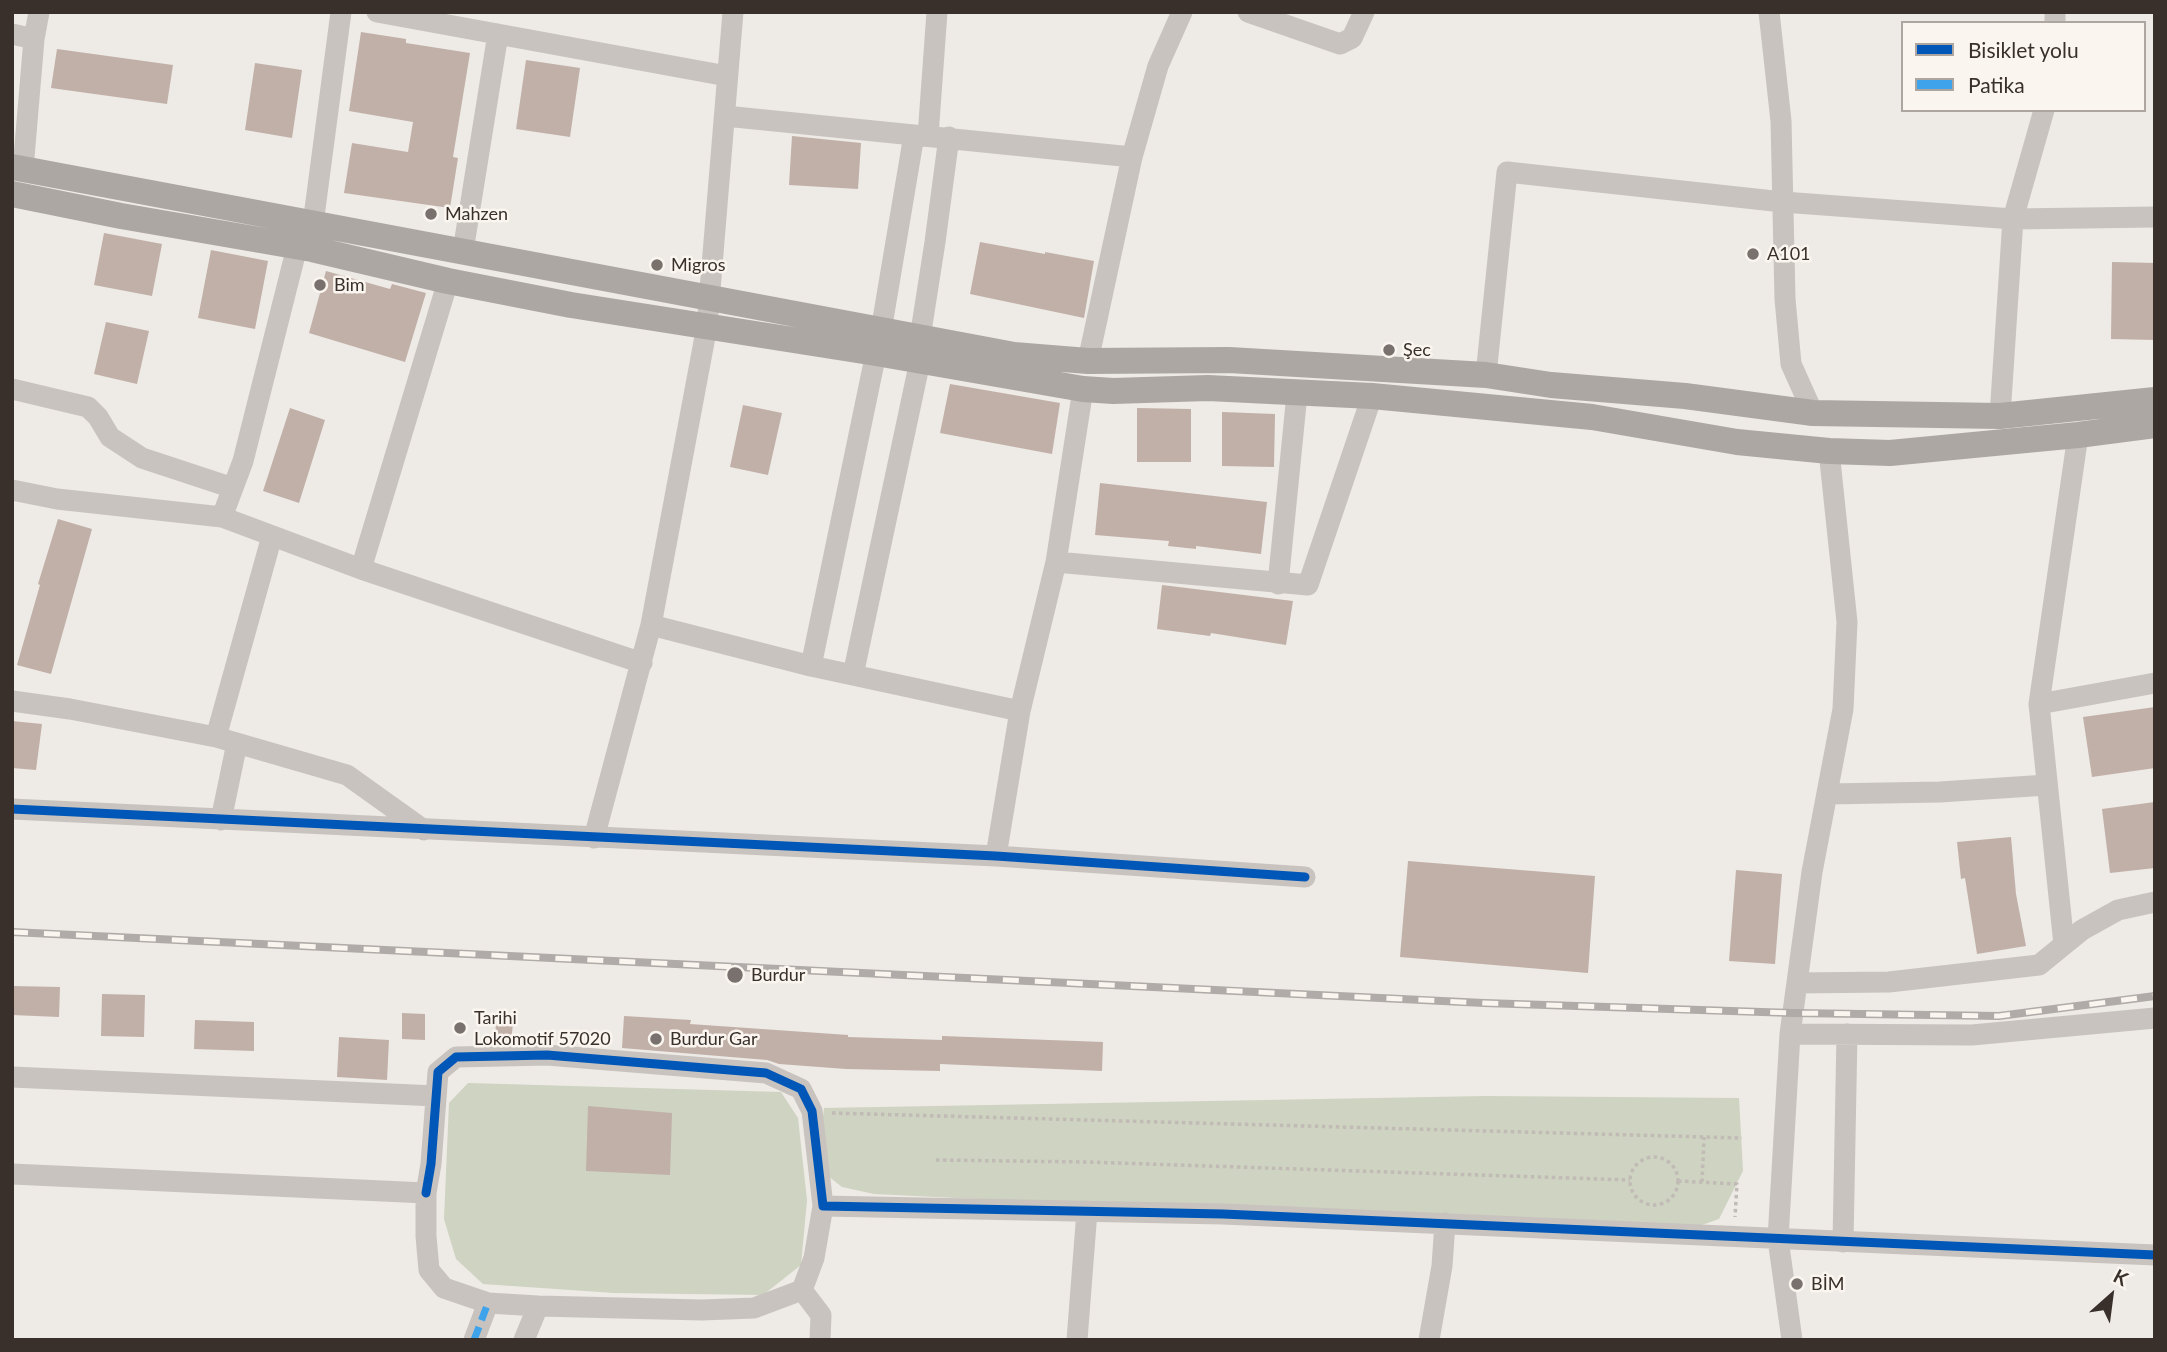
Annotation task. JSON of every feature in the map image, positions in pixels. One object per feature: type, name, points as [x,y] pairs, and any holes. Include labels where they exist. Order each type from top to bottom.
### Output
[{"type":"main road","points":[[18,168],[710,299],[879,342],[1083,389],[1113,391],[1208,388],[1372,396],[1592,417],[1737,442],[1829,451],[1890,453],[2155,425]]},
{"type":"main road","points":[[12,194],[296,247],[571,305],[706,326],[879,342]]},
{"type":"main road","points":[[920,350],[1088,360],[1229,360],[1486,375],[1551,385],[1685,396],[1813,413],[2000,416],[2155,400]]},
{"type":"main road","points":[[1813,413],[1829,451]]},
{"type":"street","points":[[18,168],[39,12]]},
{"type":"street","points":[[313,223],[341,12]]},
{"type":"street","points":[[377,12],[727,76]]},
{"type":"street","points":[[594,838],[651,625],[706,326],[733,12]]},
{"type":"street","points":[[853,675],[920,350],[935,242],[930,136],[937,12]]},
{"type":"street","points":[[1088,360],[1132,157],[1158,66],[1182,12]]},
{"type":"street","points":[[1248,12],[1340,44],[1352,38],[1364,12]]},
{"type":"street","points":[[1769,12],[1781,121],[1785,299],[1791,364],[1813,413]]},
{"type":"street","points":[[12,34],[34,39]]},
{"type":"street","points":[[463,251],[498,34]]},
{"type":"street","points":[[2000,416],[2013,219],[2043,112]]},
{"type":"street","points":[[725,116],[1132,157]]},
{"type":"street","points":[[811,666],[879,342],[930,136]]},
{"type":"street","points":[[1486,375],[1507,172],[1783,202],[2013,219],[2155,218]]},
{"type":"street","points":[[222,517],[243,461],[296,247]]},
{"type":"street","points":[[361,569],[448,281]]},
{"type":"street","points":[[12,389],[88,407],[98,416],[110,438],[142,457],[233,488]]},
{"type":"street","points":[[996,856],[1020,711],[1056,562],[1083,389]]},
{"type":"street","points":[[1278,584],[1297,394]]},
{"type":"street","points":[[1056,562],[1308,585],[1372,396]]},
{"type":"street","points":[[2064,945],[2039,704],[2077,435]]},
{"type":"street","points":[[1792,1340],[1778,1239],[1790,1034],[1812,872],[1843,709],[1847,622],[1829,451]]},
{"type":"street","points":[[12,490],[57,499],[222,517],[361,569],[642,663]]},
{"type":"street","points":[[221,820],[227,740],[272,536]]},
{"type":"street","points":[[651,625],[811,666],[1020,711]]},
{"type":"street","points":[[2039,704],[2155,683]]},
{"type":"street","points":[[12,701],[70,709],[227,740],[347,775],[424,830]]},
{"type":"street","points":[[1827,794],[1940,792],[2047,785]]},
{"type":"street","points":[[12,809],[996,856],[1305,877]]},
{"type":"street","points":[[1797,983],[1889,982],[2039,965],[2082,930],[2118,910],[2155,902]]},
{"type":"street","points":[[1790,1034],[1972,1035],[2155,1018]]},
{"type":"street","points":[[1843,1242],[1847,1034]]},
{"type":"street","points":[[547,1055],[766,1073],[801,1089],[813,1111],[823,1206],[814,1258],[802,1290],[754,1308],[702,1310],[488,1303],[444,1288],[429,1270],[426,1236],[426,1193],[436,1096],[438,1072],[456,1057],[547,1055]]},
{"type":"street","points":[[12,1077],[436,1096]]},
{"type":"street","points":[[14,1180],[426,1193]]},
{"type":"street","points":[[823,1206],[1087,1211],[1445,1223],[2155,1255]]},
{"type":"street","points":[[1077,1340],[1087,1211]]},
{"type":"street","points":[[1429,1340],[1445,1223]]},
{"type":"street","points":[[802,1290],[821,1315],[820,1340]]},
{"type":"street","points":[[474,1340],[488,1303]]},
{"type":"street","points":[[524,1340],[538,1306]]},
{"type":"path","points":[[832,1113],[1742,1138]]},
{"type":"path","points":[[1702,1182],[1704,1137]]},
{"type":"path","points":[[1659,1157],[1672,1166],[1678,1181],[1672,1196],[1653,1205],[1639,1199],[1630,1180],[1636,1165],[1643,1159],[1659,1157]]},
{"type":"path","points":[[936,1160],[1087,1162],[1630,1180]]},
{"type":"path","points":[[1678,1181],[1737,1184],[1734,1237]]},
{"type":"green space","points":[[468,1083],[781,1092],[798,1118],[807,1200],[801,1265],[763,1295],[614,1293],[483,1284],[456,1259],[444,1219],[449,1103]]},
{"type":"green space","points":[[1486,1096],[1739,1098],[1743,1171],[1719,1219],[1679,1233],[874,1194],[842,1187],[823,1172],[819,1151],[824,1108]]},
{"type":"building","points":[[361,32],[406,39],[406,43],[470,53],[453,157],[458,158],[450,208],[344,193],[352,143],[408,152],[413,122],[349,111]]},
{"type":"building","points":[[57,49],[173,65],[167,104],[51,88]]},
{"type":"building","points":[[526,60],[580,68],[570,137],[516,129]]},
{"type":"building","points":[[255,63],[302,70],[292,138],[245,130]]},
{"type":"building","points":[[792,136],[861,143],[858,189],[789,185]]},
{"type":"building","points":[[104,233],[162,244],[152,296],[94,285]]},
{"type":"building","points":[[980,242],[1094,261],[1084,318],[970,294]]},
{"type":"building","points":[[211,250],[268,261],[255,329],[198,318]]},
{"type":"building","points":[[2112,262],[2155,263],[2155,340],[2111,339]]},
{"type":"building","points":[[326,271],[390,289],[392,284],[426,293],[405,362],[309,333]]},
{"type":"building","points":[[106,322],[149,331],[137,384],[94,374]]},
{"type":"building","points":[[950,384],[1060,403],[1052,454],[940,433]]},
{"type":"building","points":[[743,405],[782,413],[768,475],[730,467]]},
{"type":"building","points":[[290,408],[325,420],[299,503],[263,491]]},
{"type":"building","points":[[1137,408],[1191,409],[1191,462],[1137,462]]},
{"type":"building","points":[[1222,412],[1275,414],[1274,467],[1222,466]]},
{"type":"building","points":[[1100,483],[1267,502],[1261,554],[1196,546],[1196,549],[1168,546],[1169,541],[1095,535]]},
{"type":"building","points":[[58,519],[92,529],[51,674],[17,665]]},
{"type":"building","points":[[1162,585],[1293,601],[1286,645],[1211,633],[1210,636],[1157,629]]},
{"type":"building","points":[[2155,707],[2155,768],[2092,777],[2083,717]]},
{"type":"building","points":[[12,721],[42,724],[36,770],[12,768]]},
{"type":"building","points":[[2155,802],[2155,868],[2110,873],[2102,809]]},
{"type":"building","points":[[2011,837],[2016,894],[2026,946],[1977,954],[1965,878],[1961,879],[1957,842]]},
{"type":"building","points":[[1408,861],[1595,876],[1588,973],[1400,957]]},
{"type":"building","points":[[1736,870],[1782,874],[1775,964],[1729,961]]},
{"type":"building","points":[[12,986],[60,987],[59,1017],[12,1015]]},
{"type":"building","points":[[102,994],[145,995],[144,1037],[101,1036]]},
{"type":"building","points":[[402,1013],[425,1014],[425,1040],[402,1039]]},
{"type":"building","points":[[624,1016],[691,1020],[690,1024],[848,1037],[942,1040],[942,1036],[1103,1042],[1102,1071],[940,1064],[940,1071],[846,1069],[622,1048]]},
{"type":"building","points":[[195,1020],[254,1022],[254,1051],[194,1049]]},
{"type":"building","points":[[496,1021],[513,1023],[511,1043],[495,1041]]},
{"type":"building","points":[[339,1037],[389,1040],[387,1080],[337,1077]]},
{"type":"building","points":[[588,1106],[672,1113],[670,1175],[586,1171]]},
{"type":"railway","points":[[12,932],[1484,1003],[1793,1013],[1999,1016],[2155,996]]},
{"type":"marked path","points":[[474,1340],[488,1303]]},
{"type":"cycle path","points":[[12,809],[996,856],[1305,877]]},
{"type":"cycle path","points":[[426,1193],[431,1164],[438,1072],[456,1057],[547,1055],[766,1073],[801,1089],[812,1111],[823,1206],[1223,1214],[2155,1255]]},
{"type":"place","name":"Mahzen","points":[[431,214]]},
{"type":"place","name":"A101","points":[[1753,254]]},
{"type":"place","name":"Migros","points":[[657,265]]},
{"type":"place","name":"Bim","points":[[320,285]]},
{"type":"place","name":"Şec","points":[[1389,350]]},
{"type":"place","name":"Burdur","points":[[735,975]]},
{"type":"place","name":"Tarihi Lokomotif 57020","points":[[460,1028]]},
{"type":"place","name":"Burdur Gar","points":[[656,1039]]},
{"type":"place","name":"BİM","points":[[1797,1284]]}]
